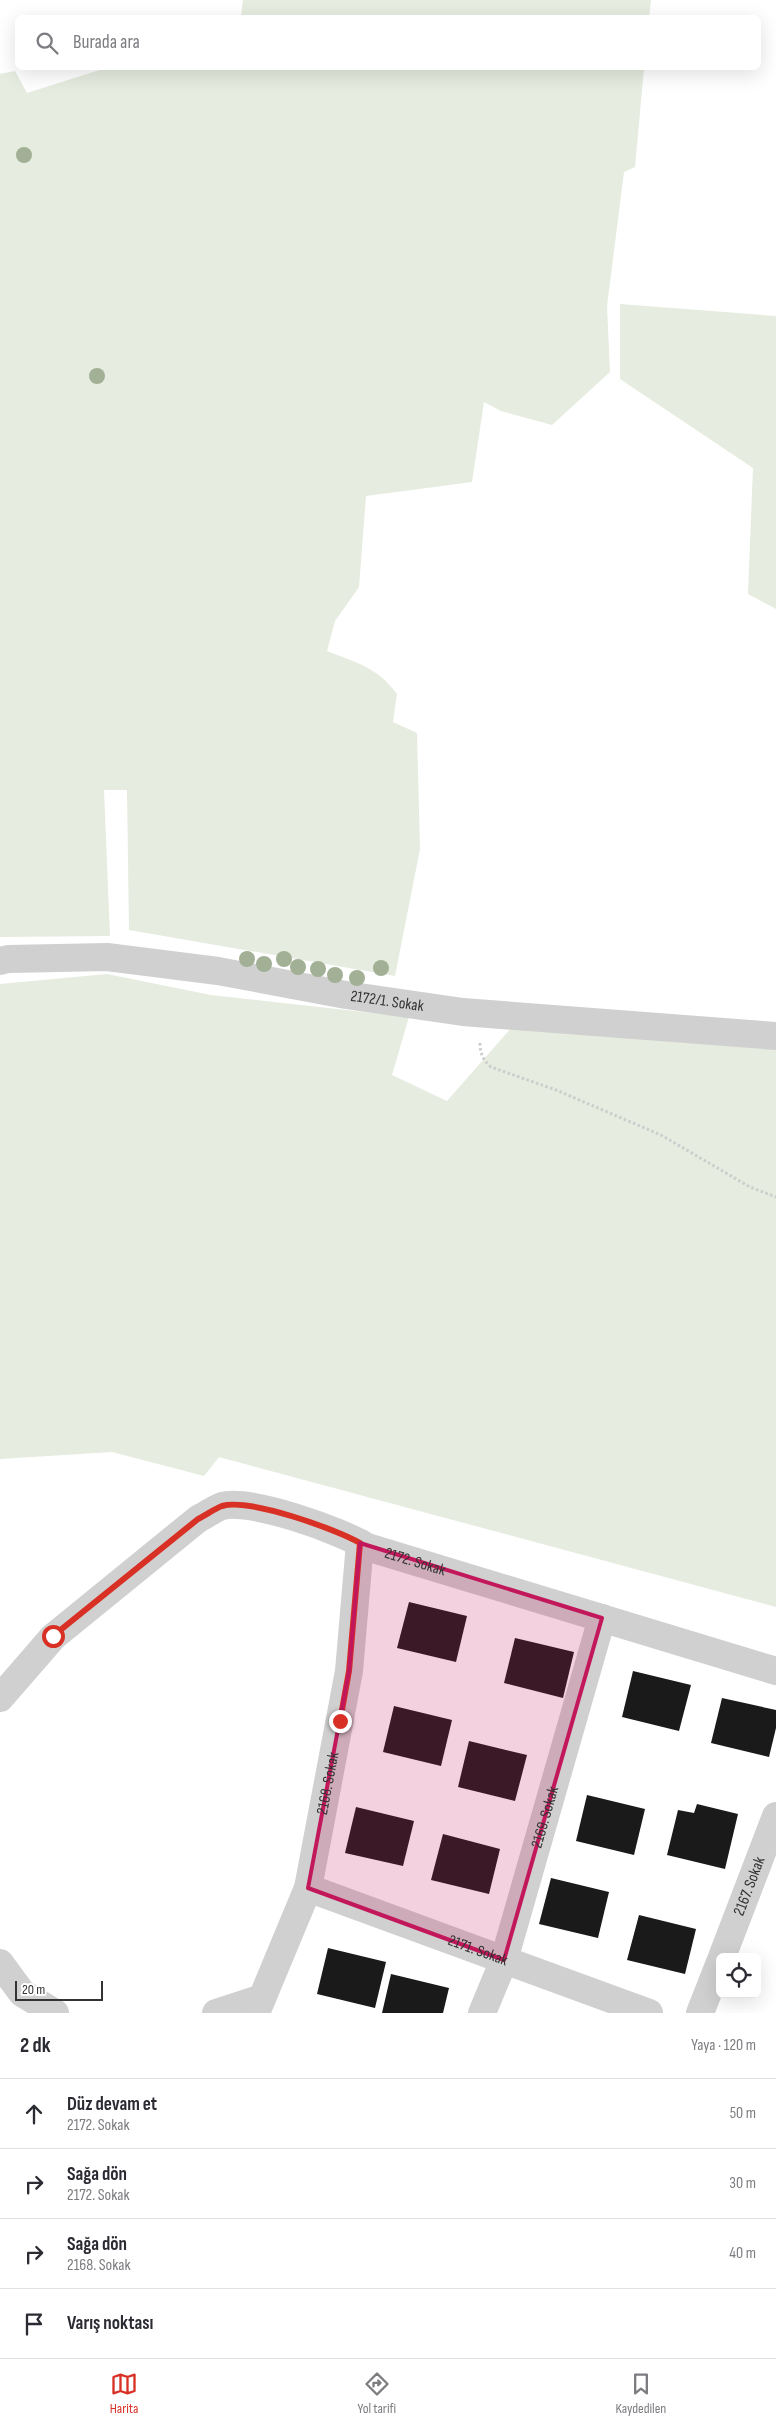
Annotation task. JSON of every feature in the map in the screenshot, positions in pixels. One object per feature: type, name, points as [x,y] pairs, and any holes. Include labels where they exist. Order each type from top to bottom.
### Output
[{"type":"street","name":"2172/1. Sokak","points":[[0,961],[8,959],[107,957],[218,971],[346,995],[482,1014],[776,1036]]},
{"type":"street","name":"2172. Sokak","points":[[0,1698],[53,1636],[198,1519],[223,1506],[244,1505],[319,1525],[366,1547],[776,1671]]},
{"type":"street","name":"2168. Sokak","points":[[259,2005],[308,1888],[349,1671],[360,1543]]},
{"type":"street","name":"2169. Sokak","points":[[482,2013],[504,1960],[602,1618]]},
{"type":"street","name":"2167. Sokak","points":[[724,1953],[776,1816]]},
{"type":"street","name":"2171. Sokak","points":[[308,1888],[649,2013]]},
{"type":"street","points":[[0,1963],[22,1993],[55,2013]]},
{"type":"street","points":[[700,2013],[716,1972]]},
{"type":"street","points":[[216,2013],[259,2005]]},
{"type":"path","points":[[482,1014],[480,1051],[485,1061],[491,1067],[556,1090],[660,1135],[750,1187],[776,1197]]},
{"type":"highlighted area","points":[[360,1543],[602,1618],[504,1960],[308,1888],[349,1671]]},
{"type":"shaded area","points":[[243,0],[651,0],[649,15],[241,15]]},
{"type":"shaded area","points":[[100,70],[644,70],[635,167],[624,172],[607,306],[610,372],[552,425],[501,411],[484,402],[472,482],[366,496],[359,587],[335,621],[327,651],[366,667],[382,678],[397,694],[393,722],[417,733],[420,849],[395,976],[129,930],[127,790],[104,790],[110,936],[0,937],[0,74],[15,71],[27,93]]},
{"type":"shaded area","points":[[620,304],[776,316],[776,609],[748,594],[753,468],[620,379]]},
{"type":"shaded area","points":[[107,974],[211,995],[409,1017],[392,1075],[447,1101],[512,1027],[776,1045],[776,1607],[219,1457],[204,1476],[112,1452],[0,1459],[0,984]]},
{"type":"building","points":[[409,1602],[467,1616],[456,1662],[397,1648]]},
{"type":"building","points":[[515,1638],[574,1652],[563,1698],[504,1683]]},
{"type":"building","points":[[633,1671],[691,1685],[679,1731],[622,1717]]},
{"type":"building","points":[[722,1698],[776,1710],[776,1728],[769,1757],[711,1743]]},
{"type":"building","points":[[394,1706],[452,1720],[441,1766],[383,1752]]},
{"type":"building","points":[[469,1741],[527,1755],[515,1801],[458,1787]]},
{"type":"building","points":[[587,1795],[645,1809],[634,1855],[576,1841]]},
{"type":"building","points":[[697,1804],[738,1814],[725,1869],[667,1855],[678,1810],[694,1813]]},
{"type":"building","points":[[356,1807],[414,1821],[403,1866],[345,1853]]},
{"type":"building","points":[[443,1834],[500,1849],[489,1894],[431,1880]]},
{"type":"building","points":[[551,1878],[609,1892],[598,1938],[539,1924]]},
{"type":"building","points":[[639,1915],[696,1929],[685,1974],[627,1960]]},
{"type":"building","points":[[328,1948],[386,1962],[375,2008],[317,1994]]},
{"type":"building","points":[[391,1974],[449,1988],[443,2013],[382,2013]]},
{"type":"route","points":[[53,1636],[198,1519],[223,1506],[244,1505],[319,1525],[360,1543],[349,1671],[340,1721]]}]
